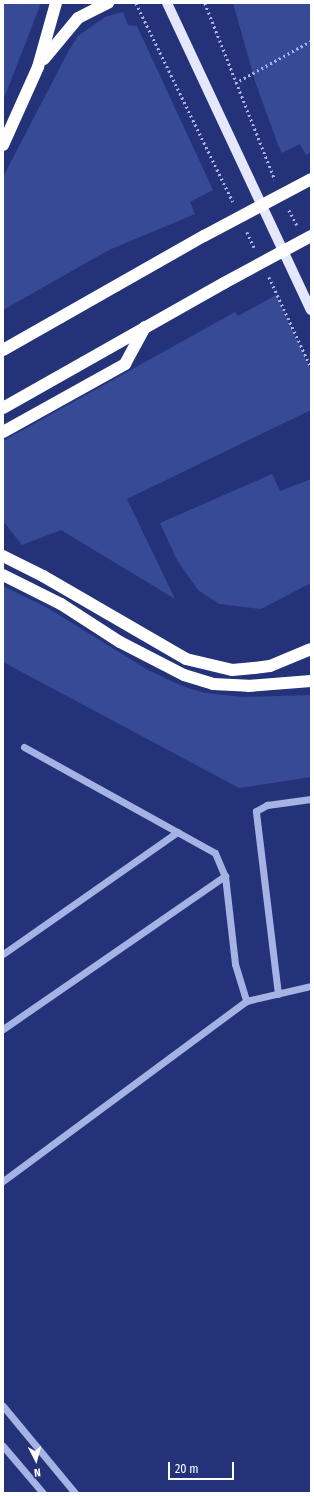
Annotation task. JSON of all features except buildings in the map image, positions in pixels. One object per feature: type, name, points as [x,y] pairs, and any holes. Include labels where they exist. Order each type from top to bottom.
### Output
[{"type":"highway","points":[[3,145],[38,67],[56,3]]},
{"type":"highway","points":[[38,67],[58,39],[78,18],[108,3]]},
{"type":"highway","points":[[3,350],[204,236],[311,179]]},
{"type":"highway","points":[[3,408],[224,283],[306,234]]},
{"type":"highway","points":[[3,432],[125,364],[145,327]]},
{"type":"highway","points":[[3,556],[43,576],[186,659],[232,670],[270,666],[311,649]]},
{"type":"highway","points":[[3,575],[62,604],[120,642],[184,675],[213,684],[248,686],[311,681]]},
{"type":"main road","points":[[166,3],[311,310]]},
{"type":"street","points":[[24,747],[215,853],[225,876],[235,964],[246,1001]]},
{"type":"street","points":[[278,994],[256,811],[267,805],[311,799]]},
{"type":"street","points":[[3,954],[177,832]]},
{"type":"street","points":[[3,1029],[225,876]]},
{"type":"street","points":[[3,1181],[246,1001],[311,986]]},
{"type":"street","points":[[3,1406],[76,1493]]},
{"type":"street","points":[[3,1446],[43,1493]]},
{"type":"path","points":[[136,3],[236,210]]},
{"type":"path","points":[[205,3],[235,83],[276,183]]},
{"type":"path","points":[[235,83],[311,41]]},
{"type":"path","points":[[286,204],[306,234]]},
{"type":"path","points":[[247,231],[257,252]]},
{"type":"path","points":[[267,274],[311,367]]},
{"type":"shaded area","points":[[3,3],[41,3],[3,101]]},
{"type":"shaded area","points":[[233,3],[311,3],[311,152],[306,155],[300,144],[282,153],[278,145],[255,81]]},
{"type":"shaded area","points":[[123,12],[128,25],[137,26],[213,190],[190,202],[195,214],[109,250],[3,310],[3,177],[69,50],[78,36],[105,17]]},
{"type":"shaded area","points":[[276,295],[311,370],[311,410],[127,499],[175,599],[61,530],[22,545],[3,521],[3,441],[235,312],[238,316]]},
{"type":"shaded area","points":[[272,474],[280,491],[311,479],[311,583],[261,609],[219,604],[198,590],[177,560],[160,523]]},
{"type":"shaded area","points":[[3,586],[46,607],[148,670],[182,686],[205,693],[243,697],[311,695],[311,777],[239,788],[3,662]]}]
